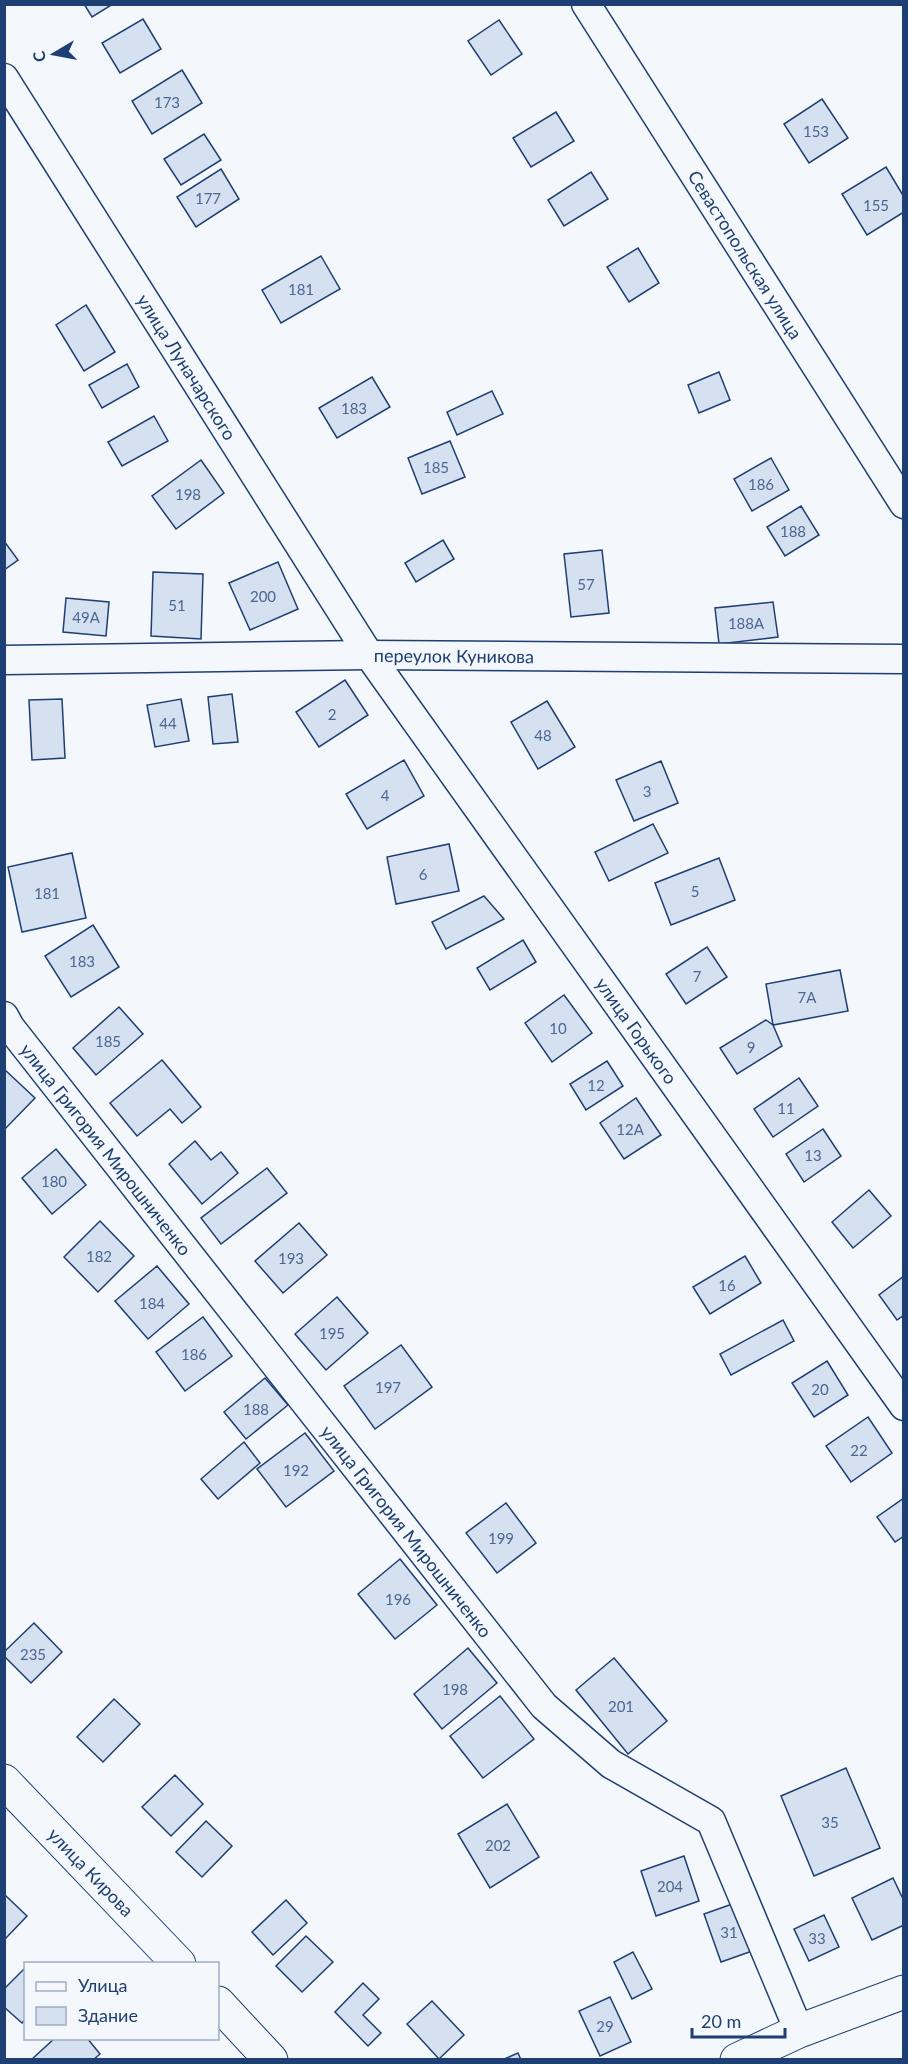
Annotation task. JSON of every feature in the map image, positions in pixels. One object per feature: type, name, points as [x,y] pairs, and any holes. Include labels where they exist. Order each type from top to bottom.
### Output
[{"type":"street","name":"Севастопольская улица","points":[[586,4],[903,504]]},
{"type":"street","name":"улица Луначарского","points":[[4,78],[369,655]]},
{"type":"street","name":"переулок Куникова","points":[[4,660],[369,655],[903,659]]},
{"type":"street","name":"улица Горького","points":[[369,655],[903,1406]]},
{"type":"street","name":"улица Григория Мирошниченко","points":[[4,1016],[9,1027],[544,1706],[611,1764],[711,1821],[799,2031]]},
{"type":"street","name":"улица Кирова","points":[[4,1781],[178,1962]]},
{"type":"street","points":[[737,2060],[799,2031],[903,1992]]},
{"type":"street","points":[[219,2004],[272,2060]]},
{"type":"building","points":[[84,4],[113,4],[92,17]]},
{"type":"building","points":[[143,19],[161,49],[120,73],[102,43]]},
{"type":"building","points":[[499,20],[522,54],[491,75],[468,41]]},
{"type":"building","points":[[182,70],[202,103],[152,134],[132,101]]},
{"type":"building","points":[[822,99],[848,138],[809,163],[784,124]]},
{"type":"building","points":[[556,112],[574,141],[531,167],[513,138]]},
{"type":"building","points":[[204,134],[221,160],[181,185],[164,159]]},
{"type":"building","points":[[886,167],[904,197],[904,212],[867,235],[842,194]]},
{"type":"building","points":[[221,169],[239,199],[196,227],[177,197]]},
{"type":"building","points":[[591,172],[608,199],[564,226],[548,200]]},
{"type":"building","points":[[638,248],[659,283],[629,302],[607,267]]},
{"type":"building","points":[[321,256],[340,289],[281,323],[262,290]]},
{"type":"building","points":[[86,305],[115,352],[84,371],[56,325]]},
{"type":"building","points":[[127,364],[139,387],[102,408],[89,385]]},
{"type":"building","points":[[719,372],[730,400],[699,413],[688,385]]},
{"type":"building","points":[[372,377],[390,407],[337,438],[319,408]]},
{"type":"building","points":[[492,391],[503,414],[457,435],[447,412]]},
{"type":"building","points":[[154,416],[168,441],[122,466],[108,442]]},
{"type":"building","points":[[450,441],[465,477],[422,494],[408,458]]},
{"type":"building","points":[[771,458],[789,490],[752,511],[734,479]]},
{"type":"building","points":[[201,460],[224,493],[176,529],[152,496]]},
{"type":"building","points":[[801,506],[819,535],[785,556],[767,527]]},
{"type":"building","points":[[443,540],[454,559],[416,582],[405,563]]},
{"type":"building","points":[[4,541],[18,560],[4,570]]},
{"type":"building","points":[[602,550],[609,613],[571,617],[564,554]]},
{"type":"building","points":[[278,562],[298,609],[250,630],[229,583]]},
{"type":"building","points":[[153,572],[203,574],[201,639],[151,636]]},
{"type":"building","points":[[66,598],[109,602],[106,636],[63,632]]},
{"type":"building","points":[[773,602],[778,637],[719,644],[715,608]]},
{"type":"building","points":[[345,680],[368,715],[319,747],[296,712]]},
{"type":"building","points":[[232,694],[238,742],[213,744],[208,697]]},
{"type":"building","points":[[62,699],[65,758],[32,760],[29,700]]},
{"type":"building","points":[[181,699],[189,741],[155,747],[147,705]]},
{"type":"building","points":[[547,701],[575,747],[538,769],[511,722]]},
{"type":"building","points":[[404,760],[424,796],[367,829],[346,794]]},
{"type":"building","points":[[661,761],[678,803],[634,821],[616,780]]},
{"type":"building","points":[[653,824],[668,853],[609,881],[595,852]]},
{"type":"building","points":[[449,844],[459,891],[396,904],[387,857]]},
{"type":"building","points":[[72,853],[86,918],[22,932],[8,867]]},
{"type":"building","points":[[719,858],[735,900],[671,925],[655,883]]},
{"type":"building","points":[[484,896],[504,919],[446,949],[432,922]]},
{"type":"building","points":[[93,925],[119,967],[71,997],[45,956]]},
{"type":"building","points":[[523,940],[536,962],[490,990],[477,968]]},
{"type":"building","points":[[707,947],[727,977],[686,1004],[666,974]]},
{"type":"building","points":[[840,970],[848,1011],[773,1025],[766,984]]},
{"type":"building","points":[[564,995],[592,1033],[552,1062],[525,1023]]},
{"type":"building","points":[[119,1007],[143,1034],[96,1075],[73,1048]]},
{"type":"building","points":[[766,1020],[773,1025],[782,1046],[737,1074],[720,1048]]},
{"type":"building","points":[[162,1060],[201,1107],[182,1123],[170,1109],[137,1136],[110,1103]]},
{"type":"building","points":[[607,1061],[623,1086],[586,1110],[570,1084]]},
{"type":"building","points":[[4,1069],[35,1098],[4,1130]]},
{"type":"building","points":[[799,1078],[818,1106],[773,1137],[754,1109]]},
{"type":"building","points":[[636,1098],[661,1135],[624,1159],[600,1123]]},
{"type":"building","points":[[823,1129],[841,1156],[804,1182],[786,1154]]},
{"type":"building","points":[[195,1141],[211,1160],[221,1152],[238,1173],[202,1204],[169,1164]]},
{"type":"building","points":[[56,1149],[86,1185],[52,1214],[22,1178]]},
{"type":"building","points":[[267,1168],[287,1193],[221,1244],[201,1218]]},
{"type":"building","points":[[869,1190],[891,1216],[853,1248],[832,1222]]},
{"type":"building","points":[[100,1221],[134,1256],[98,1292],[64,1257]]},
{"type":"building","points":[[299,1223],[327,1255],[283,1293],[255,1261]]},
{"type":"building","points":[[745,1256],[761,1283],[710,1314],[693,1287]]},
{"type":"building","points":[[157,1266],[189,1304],[148,1339],[115,1301]]},
{"type":"building","points":[[904,1276],[904,1315],[897,1320],[879,1295]]},
{"type":"building","points":[[337,1297],[368,1333],[326,1370],[295,1334]]},
{"type":"building","points":[[203,1317],[232,1356],[185,1391],[156,1352]]},
{"type":"building","points":[[783,1320],[794,1341],[731,1375],[720,1354]]},
{"type":"building","points":[[401,1345],[432,1387],[375,1429],[344,1386]]},
{"type":"building","points":[[827,1361],[848,1395],[814,1417],[792,1383]]},
{"type":"building","points":[[265,1378],[288,1405],[246,1439],[224,1412]]},
{"type":"building","points":[[868,1417],[892,1453],[851,1482],[826,1446]]},
{"type":"building","points":[[305,1433],[334,1471],[286,1507],[257,1469]]},
{"type":"building","points":[[244,1442],[260,1463],[218,1499],[201,1479]]},
{"type":"building","points":[[904,1498],[904,1536],[895,1542],[877,1517]]},
{"type":"building","points":[[506,1503],[536,1543],[497,1573],[466,1533]]},
{"type":"building","points":[[400,1559],[437,1605],[395,1639],[358,1594]]},
{"type":"building","points":[[34,1623],[62,1652],[31,1683],[4,1656],[4,1652]]},
{"type":"building","points":[[468,1648],[497,1683],[442,1729],[414,1694]]},
{"type":"building","points":[[614,1658],[667,1721],[628,1754],[576,1690]]},
{"type":"building","points":[[500,1696],[534,1739],[483,1778],[450,1736]]},
{"type":"building","points":[[114,1699],[140,1724],[103,1762],[77,1737]]},
{"type":"building","points":[[846,1768],[880,1848],[814,1876],[781,1796]]},
{"type":"building","points":[[175,1775],[203,1804],[171,1836],[142,1807]]},
{"type":"building","points":[[507,1804],[539,1857],[490,1888],[458,1834]]},
{"type":"building","points":[[206,1821],[232,1846],[202,1877],[176,1852]]},
{"type":"building","points":[[684,1856],[699,1901],[656,1916],[641,1871]]},
{"type":"building","points":[[893,1878],[904,1901],[904,1925],[872,1940],[852,1898]]},
{"type":"building","points":[[5,1895],[27,1916],[6,1938],[4,1936]]},
{"type":"building","points":[[286,1900],[307,1923],[273,1955],[252,1932]]},
{"type":"building","points":[[738,1902],[755,1950],[721,1962],[704,1914]]},
{"type":"building","points":[[824,1915],[839,1947],[809,1961],[794,1929]]},
{"type":"building","points":[[306,1936],[333,1962],[302,1992],[276,1966]]},
{"type":"building","points":[[633,1952],[652,1989],[632,1999],[614,1962]]},
{"type":"building","points":[[24,1969],[24,2021],[22,2023],[4,2007],[4,1989]]},
{"type":"building","points":[[363,1983],[379,1999],[363,2015],[381,2033],[368,2046],[335,2012]]},
{"type":"building","points":[[610,1997],[631,2042],[600,2056],[579,2011]]},
{"type":"building","points":[[432,2001],[464,2035],[439,2059],[407,2024]]},
{"type":"building","points":[[53,2040],[89,2040],[100,2054],[93,2060],[31,2060]]},
{"type":"building","points":[[518,2053],[521,2060],[502,2060]]}]
